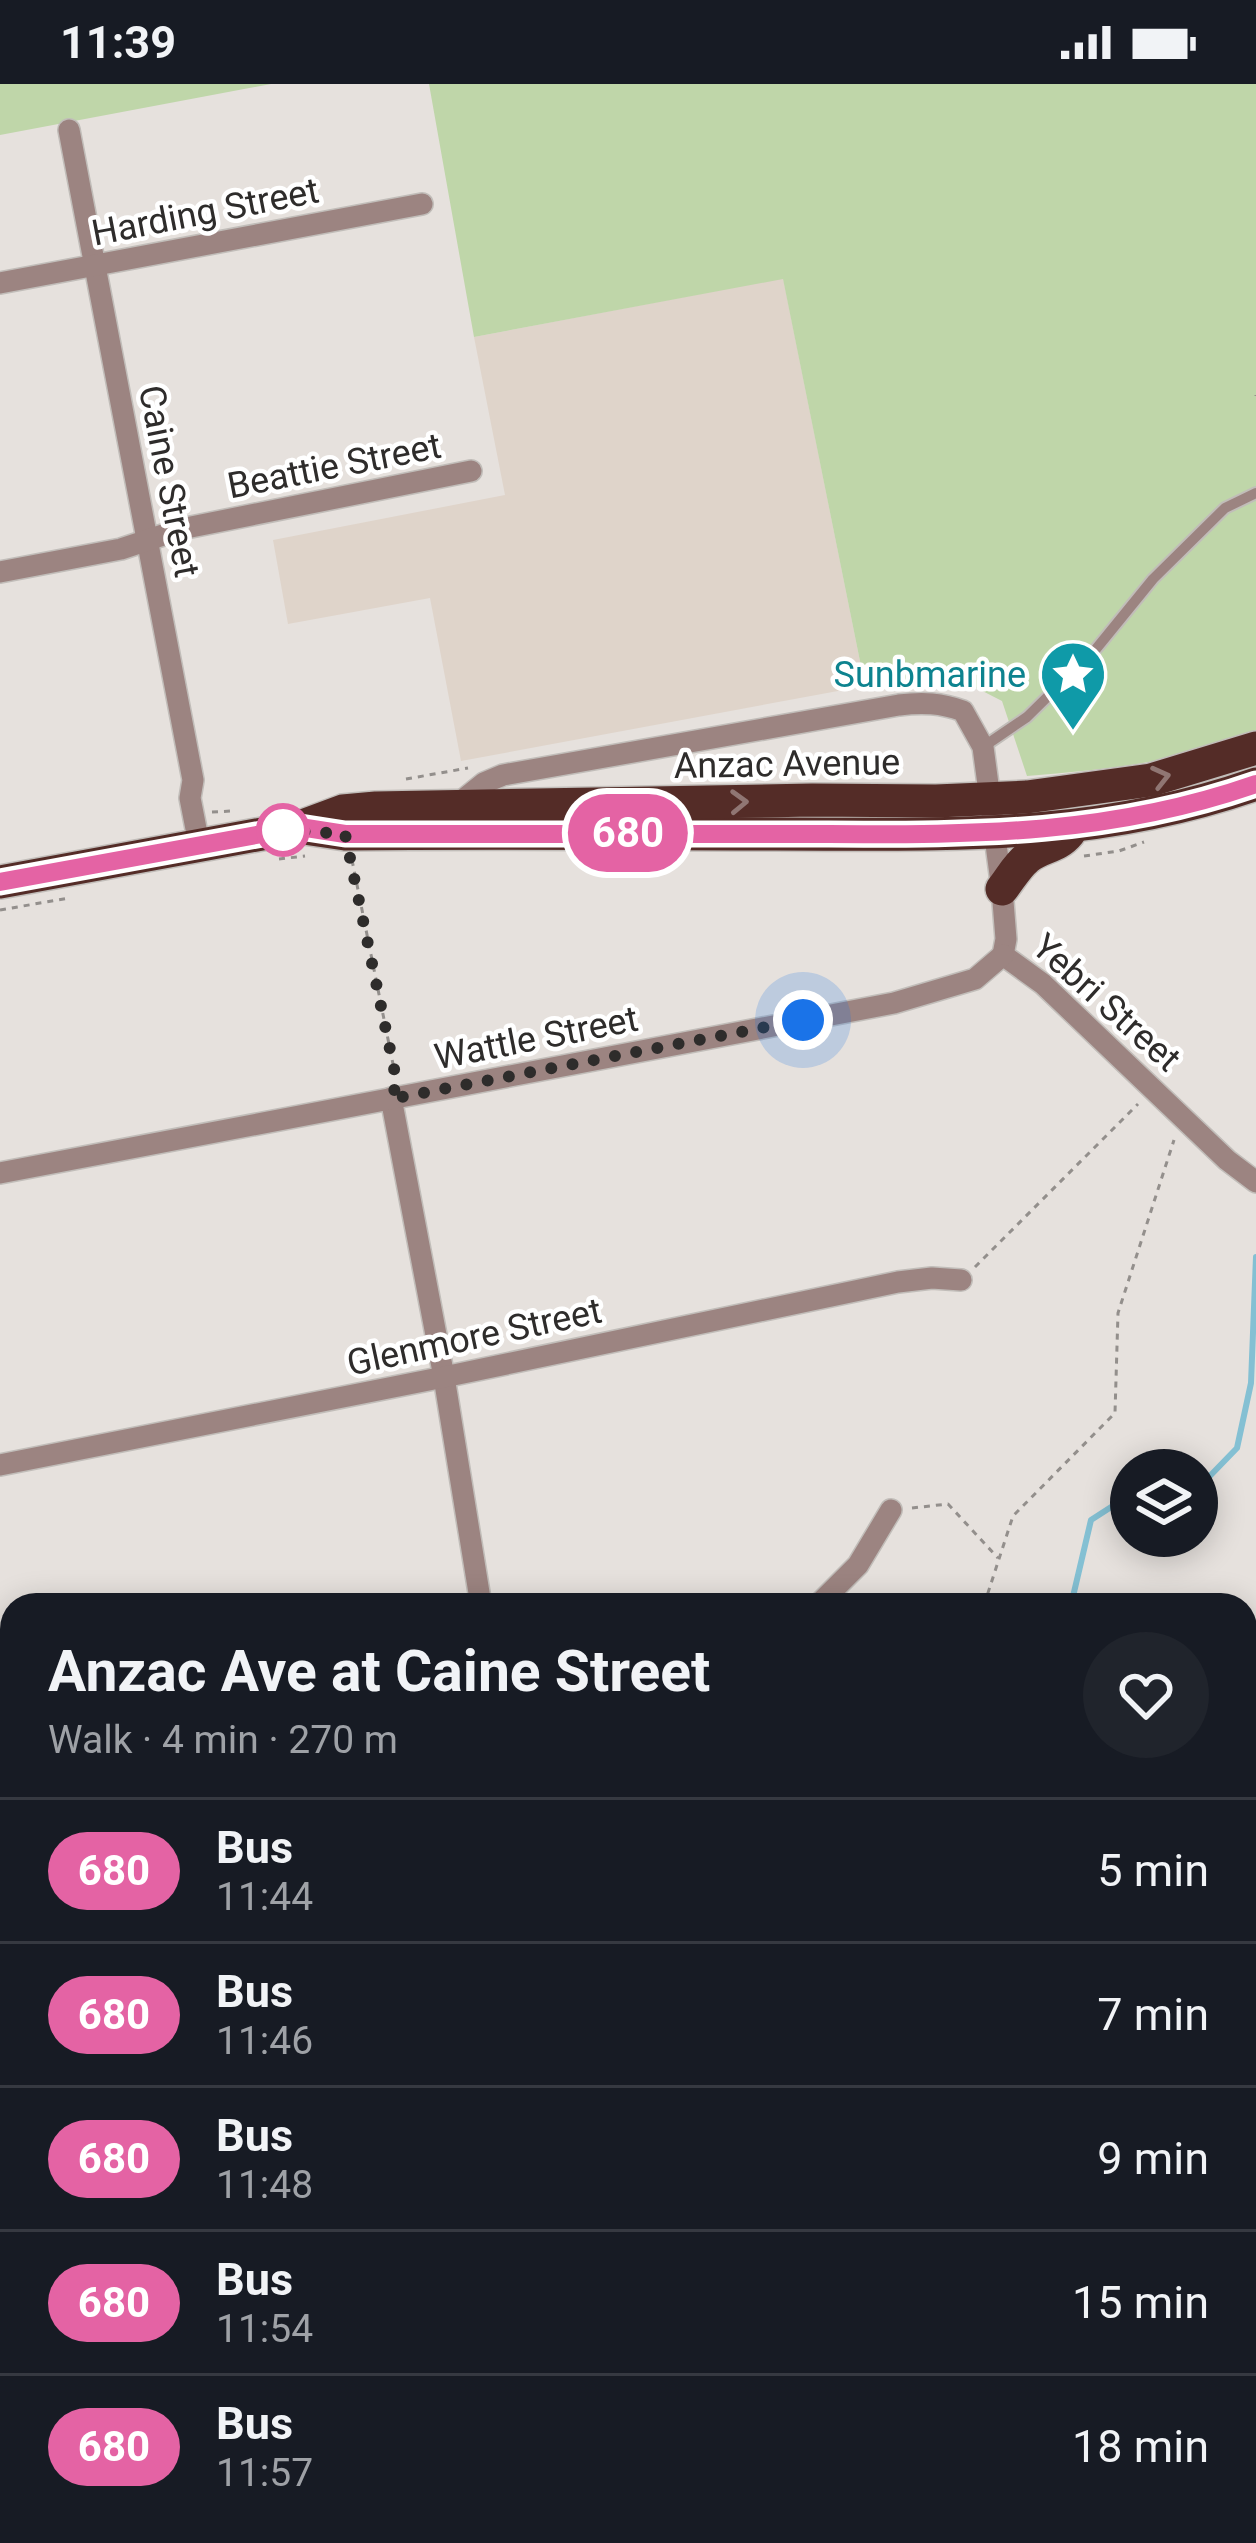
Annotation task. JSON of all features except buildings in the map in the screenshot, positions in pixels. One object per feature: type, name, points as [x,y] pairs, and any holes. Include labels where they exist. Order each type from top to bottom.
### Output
[{"type":"highway","name":"Anzac Avenue","points":[[300,827],[345,834],[992,816],[1064,794],[1150,780],[1256,748]]},
{"type":"highway","name":"Anzac Avenue","points":[[0,883],[300,827],[343,811],[812,800],[1073,827],[1158,813],[1256,784]]},
{"type":"highway","points":[[1002,889],[1024,859],[1059,844],[1073,827]]},
{"type":"street","name":"Caine Street","points":[[69,130],[193,780],[190,797],[199,844]]},
{"type":"street","name":"Harding Street","points":[[0,283],[422,204]]},
{"type":"street","name":"Beattie Street","points":[[0,572],[121,549],[181,529],[470,471]]},
{"type":"street","points":[[454,807],[484,783],[503,776],[643,758],[923,702],[963,711],[983,747]]},
{"type":"street","name":"Yebri Street","points":[[983,747],[1002,889],[1003,955],[1043,984],[1227,1160],[1256,1182]]},
{"type":"street","name":"Wattle Street","points":[[0,1173],[894,1003],[975,980],[1003,955]]},
{"type":"street","points":[[391,1099],[479,1593]]},
{"type":"street","name":"Glenmore Street","points":[[0,1465],[898,1282],[961,1280]]},
{"type":"street","points":[[830,1593],[858,1565],[891,1510]]},
{"type":"lane","points":[[983,747],[1027,717],[1096,649],[1153,579],[1225,508],[1256,493]]},
{"type":"path","points":[[345,834],[397,1083],[391,1099]]},
{"type":"path","points":[[961,1280],[1140,1102]]},
{"type":"path","points":[[988,1593],[1013,1516],[1115,1413],[1118,1312],[1174,1138],[1189,1121]]},
{"type":"path","points":[[891,1510],[949,1504],[999,1559]]},
{"type":"shaded area","points":[[783,278],[865,686],[461,761],[430,598],[288,624],[273,540],[505,495],[474,337]]},
{"type":"green space","points":[[0,84],[271,84],[0,135]]},
{"type":"green space","points":[[429,84],[1256,84],[1256,731],[1173,757],[1027,776],[1002,701],[961,680],[865,686],[783,279],[474,337]]},
{"type":"waterway","points":[[1218,1468],[1237,1448],[1251,1383],[1256,1257]]},
{"type":"waterway","points":[[1074,1593],[1091,1520],[1110,1508]]},
{"type":"bus line","name":"680","points":[[0,882],[300,827],[345,834],[960,834],[1108,823],[1256,784]]},
{"type":"place","name":"Sunbmarine","points":[[1073,733]]},
{"type":"route","points":[[283,830],[345,834],[397,1083],[391,1099],[803,1020]]}]
